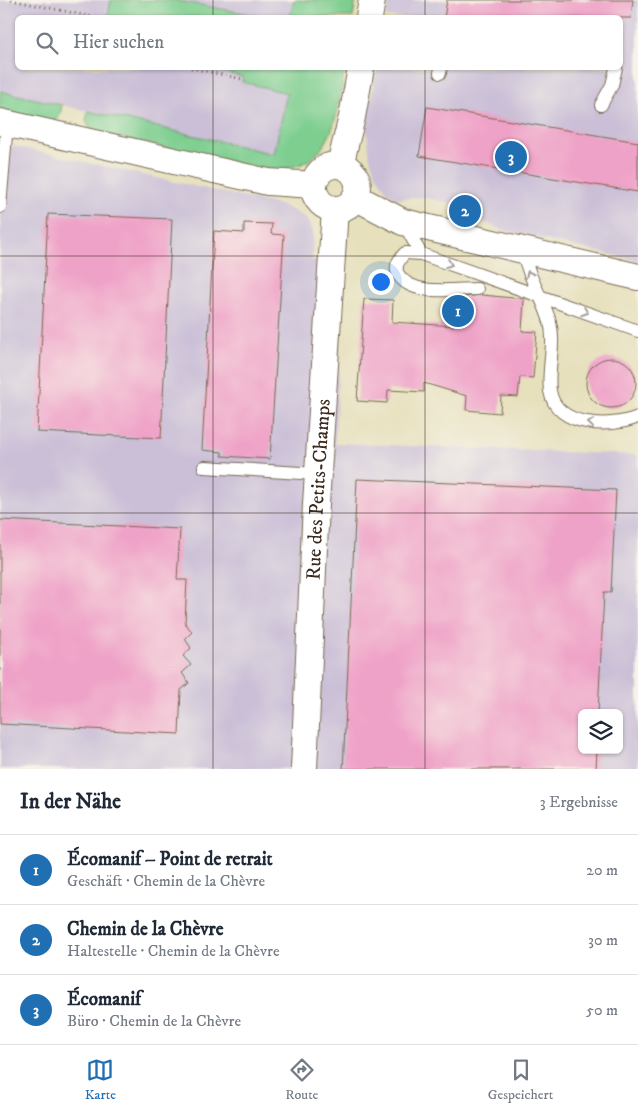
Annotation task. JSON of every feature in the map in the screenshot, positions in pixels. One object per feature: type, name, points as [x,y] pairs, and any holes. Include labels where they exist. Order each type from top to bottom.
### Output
[{"type":"street","points":[[370,15],[372,0]]},
{"type":"street","points":[[340,165],[352,117],[361,70]]},
{"type":"street","points":[[3,122],[268,182],[314,185]]},
{"type":"street","points":[[345,203],[358,181],[348,168],[340,165],[331,166],[323,170],[317,177],[314,185],[320,201],[327,207],[345,203],[403,222],[638,277]]},
{"type":"street","name":"Rue des Petits-Champs","points":[[304,769],[318,474],[345,203]]},
{"type":"lane","points":[[601,105],[612,84],[616,70]]},
{"type":"lane","points":[[0,207],[3,122]]},
{"type":"lane","points":[[403,222],[421,254]]},
{"type":"lane","points":[[523,251],[526,266],[550,323],[552,344],[550,393],[556,403],[566,413],[581,422],[611,425],[638,416]]},
{"type":"lane","points":[[477,289],[416,288],[402,281],[396,271],[397,264],[405,254],[421,254],[638,331]]},
{"type":"lane","points":[[204,467],[318,474]]},
{"type":"path","points":[[11,0],[84,15]]},
{"type":"path","points":[[200,70],[242,79]]},
{"type":"shaded area","points":[[0,0],[305,0],[301,15],[15,15],[15,70],[292,70],[275,154],[0,91]]},
{"type":"shaded area","points":[[389,0],[638,0],[638,261],[502,230],[468,215],[469,208],[423,197],[398,199],[387,192],[377,176],[370,159],[366,123],[377,70],[623,70],[623,15],[386,15]]},
{"type":"shaded area","points":[[0,143],[284,206],[306,218],[313,231],[312,260],[344,263],[335,443],[638,455],[638,769],[0,769]]},
{"type":"green space","points":[[111,0],[174,0],[253,15],[108,15]]},
{"type":"green space","points":[[294,0],[356,0],[353,15],[290,15]]},
{"type":"green space","points":[[212,70],[345,70],[334,125],[327,141],[317,153],[304,163],[286,168],[262,169],[91,131],[86,121],[88,111],[274,154],[287,93],[242,82],[243,77]]},
{"type":"green space","points":[[0,91],[62,105],[60,116],[53,122],[0,110]]},
{"type":"building","points":[[447,0],[633,0],[631,18],[623,18],[623,15],[444,15]]},
{"type":"building","points":[[427,107],[638,142],[638,192],[419,156]]},
{"type":"building","points":[[48,214],[172,219],[161,438],[37,432]]},
{"type":"building","points":[[244,223],[272,224],[271,234],[284,235],[270,459],[222,456],[222,452],[202,450],[214,231],[244,233]]},
{"type":"building","points":[[482,295],[524,299],[522,331],[537,332],[533,378],[520,377],[518,397],[501,396],[500,413],[466,410],[467,396],[424,383],[424,392],[388,390],[387,403],[357,401],[364,299],[393,300],[392,322],[454,326],[455,298]]},
{"type":"building","points":[[611,358],[621,360],[629,365],[634,373],[636,383],[634,393],[629,401],[621,406],[611,408],[601,406],[593,401],[588,393],[586,383],[588,373],[593,365],[601,360]]},
{"type":"building","points":[[357,479],[616,490],[611,592],[604,592],[598,709],[578,709],[578,754],[597,754],[596,769],[343,769]]},
{"type":"building","points":[[0,520],[180,529],[177,580],[187,580],[185,623],[192,632],[185,639],[191,648],[183,656],[191,665],[182,673],[189,683],[181,690],[179,734],[0,724]]},
{"type":"place","name":"Écomanif","points":[[511,157]]},
{"type":"place","name":"Chemin de la Chèvre","points":[[465,211]]},
{"type":"place","name":"Écomanif – Point de retrait","points":[[458,311]]}]
